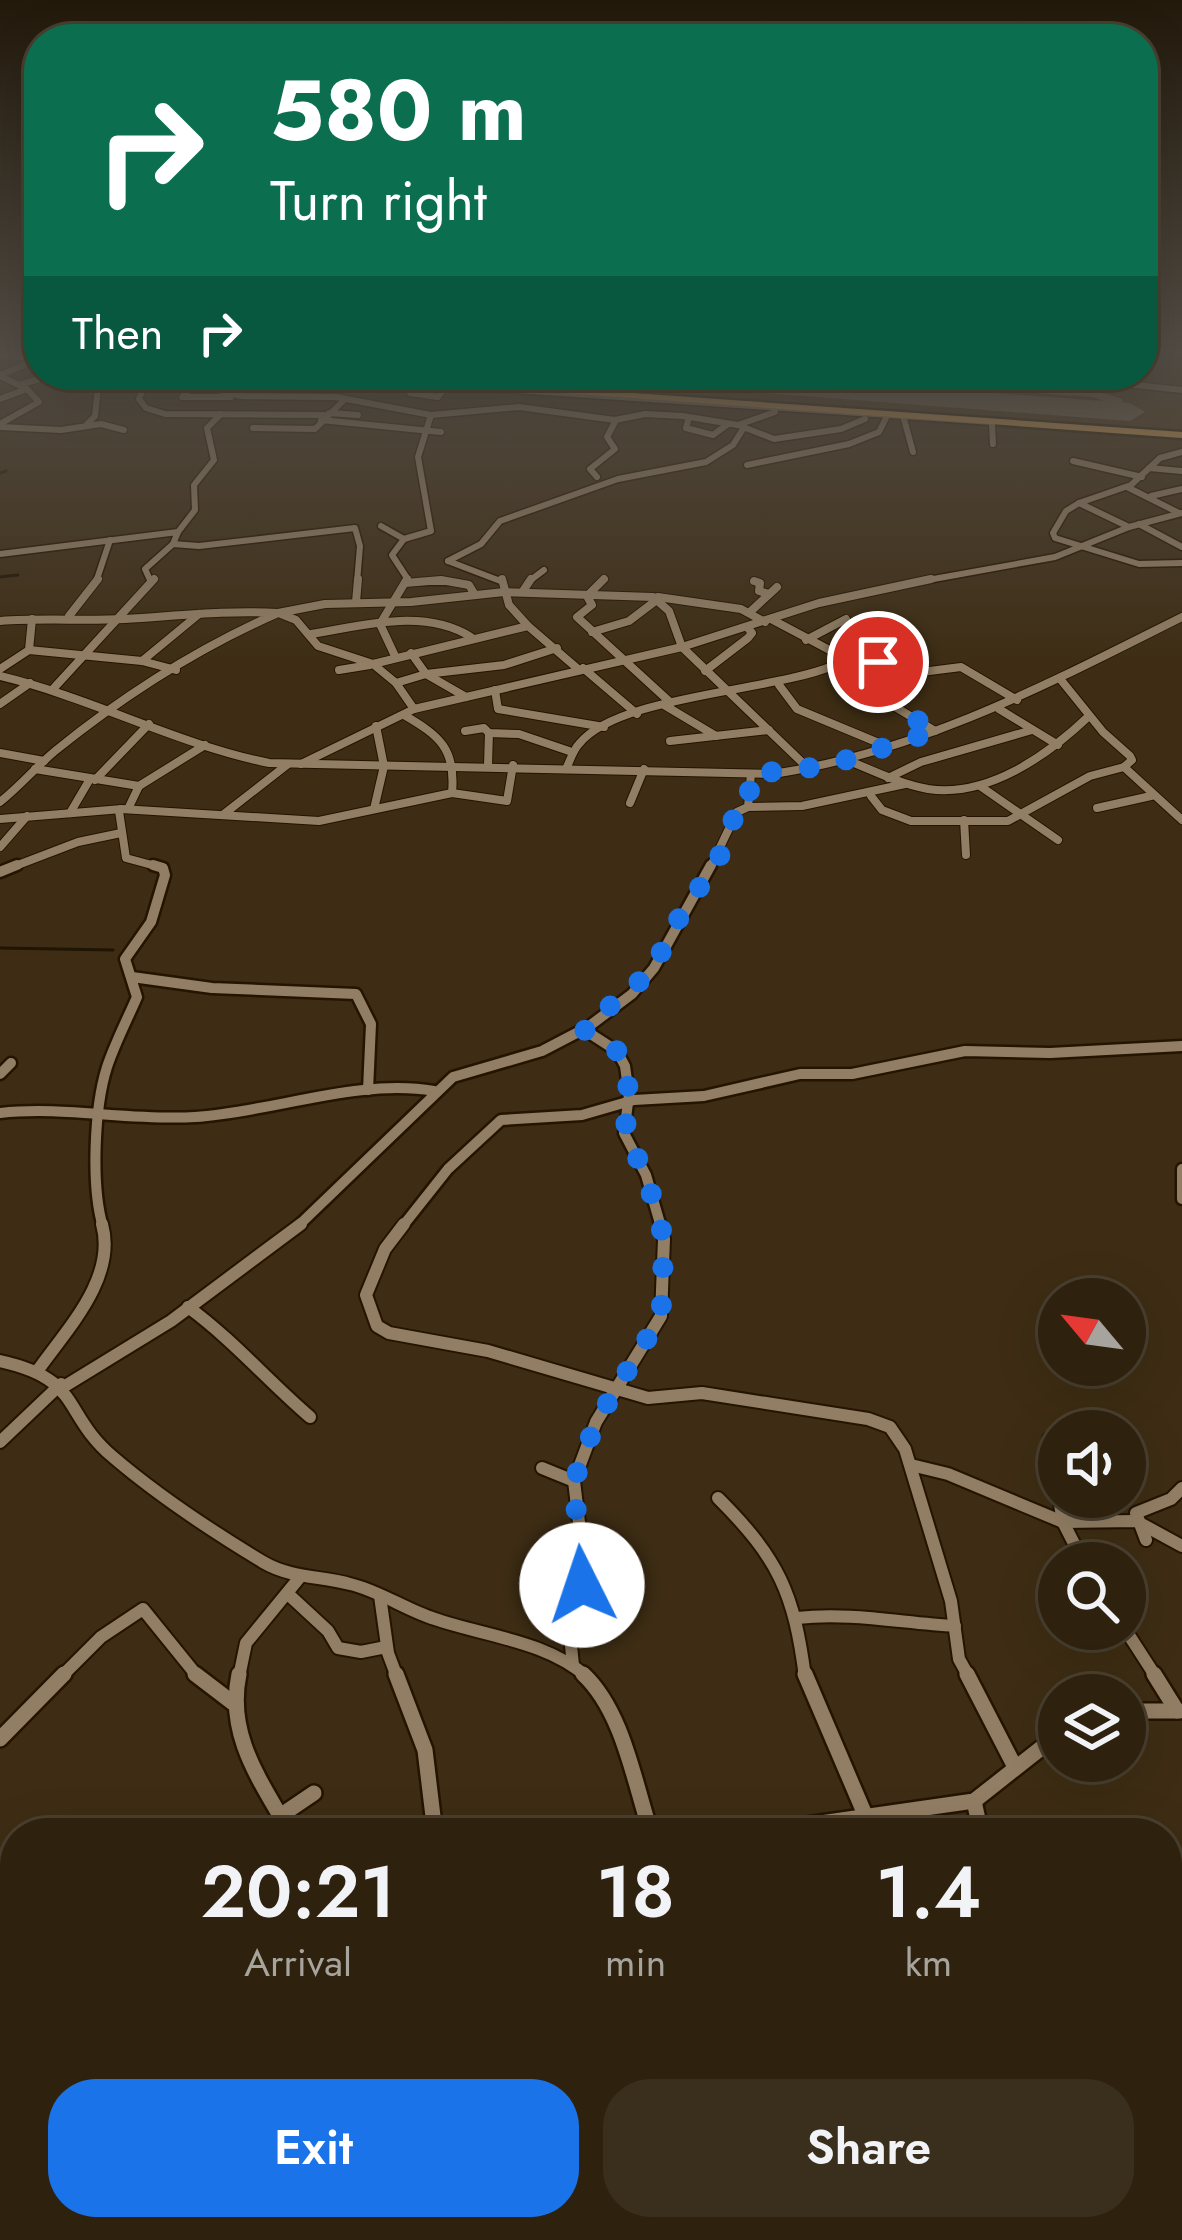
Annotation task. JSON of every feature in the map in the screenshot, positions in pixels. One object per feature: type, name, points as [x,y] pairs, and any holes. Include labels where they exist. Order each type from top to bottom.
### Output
[{"type":"street","points":[[52,689],[154,579],[144,570],[173,544],[195,510],[194,485],[213,457]]},
{"type":"street","points":[[380,624],[407,578],[392,555],[404,539],[431,531],[418,476],[419,457]]},
{"type":"street","points":[[597,477],[590,469],[606,457]]},
{"type":"street","points":[[637,714],[513,611],[502,578],[448,561],[481,544],[500,520],[618,479],[716,457]]},
{"type":"street","points":[[748,465],[787,457]]},
{"type":"street","points":[[1165,457],[1127,487],[1066,511],[1053,532],[1054,538],[1079,549],[1139,564],[1182,563]]},
{"type":"street","points":[[1072,461],[1142,477]]},
{"type":"street","points":[[1149,468],[1182,471]]},
{"type":"street","points":[[1127,487],[1181,513]]},
{"type":"street","points":[[1151,496],[1182,488]]},
{"type":"street","points":[[1079,503],[1182,547]]},
{"type":"street","points":[[224,814],[294,764],[414,709],[750,630],[819,603],[1079,549],[1181,513]]},
{"type":"street","points":[[352,517],[360,546],[356,602]]},
{"type":"street","points":[[381,526],[404,539]]},
{"type":"street","points":[[173,544],[199,546],[355,529]]},
{"type":"street","points":[[0,554],[178,532]]},
{"type":"street","points":[[69,616],[101,575],[110,540]]},
{"type":"street","points":[[523,591],[544,570]]},
{"type":"street","points":[[891,570],[907,584]]},
{"type":"street","points":[[587,596],[604,579]]},
{"type":"street","points":[[750,612],[773,590],[759,590],[760,583],[754,581]]},
{"type":"street","points":[[405,584],[466,584],[475,596]]},
{"type":"street","points":[[0,621],[278,613],[356,602],[523,591],[587,596],[628,592],[750,612],[831,650],[871,656],[882,677],[878,691],[887,702],[935,731]]},
{"type":"street","points":[[587,596],[592,605],[577,617],[667,704],[718,738]]},
{"type":"street","points":[[592,632],[629,620],[655,598]]},
{"type":"street","points":[[655,598],[669,611],[682,647],[809,769]]},
{"type":"street","points":[[142,662],[200,612]]},
{"type":"street","points":[[278,613],[311,634],[318,646],[373,664],[396,683],[414,709]]},
{"type":"street","points":[[0,802],[44,761],[112,711],[278,613]]},
{"type":"street","points":[[0,673],[255,761],[751,774],[847,760],[999,709],[1182,617]]},
{"type":"street","points":[[806,640],[846,619]]},
{"type":"street","points":[[0,673],[29,650],[32,620]]},
{"type":"street","points":[[380,624],[394,656]]},
{"type":"street","points":[[311,634],[380,624],[456,627],[471,637]]},
{"type":"street","points":[[339,670],[528,626]]},
{"type":"street","points":[[750,630],[766,641]]},
{"type":"street","points":[[705,671],[750,630]]},
{"type":"street","points":[[195,642],[210,649]]},
{"type":"street","points":[[396,683],[426,674],[504,665],[557,648]]},
{"type":"street","points":[[29,650],[176,670]]},
{"type":"street","points":[[566,769],[569,751],[604,727],[667,704],[725,691],[779,686],[832,669],[838,661],[831,650]]},
{"type":"street","points":[[411,653],[426,674],[466,697]]},
{"type":"street","points":[[719,658],[736,663]]},
{"type":"street","points":[[504,665],[518,683]]},
{"type":"street","points":[[882,677],[961,667],[1017,700]]},
{"type":"street","points":[[871,796],[882,810],[906,820],[1008,820],[1090,776],[1124,767],[1131,758],[1061,680]]},
{"type":"street","points":[[0,704],[30,683]]},
{"type":"street","points":[[779,686],[797,709],[886,746]]},
{"type":"street","points":[[495,690],[497,709],[604,727]]},
{"type":"street","points":[[999,709],[1058,746]]},
{"type":"street","points":[[404,716],[441,736],[455,765],[452,793]]},
{"type":"street","points":[[847,760],[905,784],[934,790],[980,786],[1058,746],[1089,716]]},
{"type":"street","points":[[70,813],[92,779],[149,724]]},
{"type":"street","points":[[374,809],[383,766],[376,726]]},
{"type":"street","points":[[465,731],[484,728],[489,733],[520,734],[569,751]]},
{"type":"street","points":[[670,741],[769,730]]},
{"type":"street","points":[[888,778],[921,762],[997,746],[1031,730]]},
{"type":"street","points":[[488,765],[489,733]]},
{"type":"street","points":[[903,741],[921,762]]},
{"type":"street","points":[[38,1370],[103,1260],[107,1244],[97,1197],[104,1077],[137,997],[125,959],[151,922],[165,870],[126,858],[123,809],[140,786],[205,745]]},
{"type":"street","points":[[3,757],[44,761]]},
{"type":"street","points":[[0,819],[123,809],[319,821],[424,795],[452,793],[506,801],[513,765]]},
{"type":"street","points":[[1124,767],[1182,820]]},
{"type":"street","points":[[631,802],[644,769]]},
{"type":"street","points":[[35,770],[140,786]]},
{"type":"street","points":[[748,807],[751,774]]},
{"type":"street","points":[[0,1442],[63,1385],[188,1307],[327,1204],[434,1091],[472,1067],[533,1054],[583,1029],[653,970],[672,929],[719,858],[736,812],[748,807],[778,811],[838,797],[871,796],[905,784]]},
{"type":"street","points":[[980,786],[1058,840]]},
{"type":"street","points":[[1097,808],[1151,796]]},
{"type":"street","points":[[0,847],[27,817]]},
{"type":"street","points":[[964,820],[966,855]]},
{"type":"street","points":[[0,872],[78,842],[121,833]]},
{"type":"street","points":[[0,859],[22,863]]},
{"type":"street","points":[[132,977],[212,988],[361,996],[369,1013],[368,1090]]},
{"type":"street","points":[[573,1666],[570,1636],[584,1564],[574,1481],[596,1422],[661,1316],[663,1296],[663,1232],[646,1175],[625,1133],[629,1081],[620,1056],[583,1029]]},
{"type":"street","points":[[1015,1767],[956,1651],[952,1601],[911,1465],[893,1429],[868,1419],[708,1394],[658,1399],[488,1351],[388,1334],[372,1318],[366,1295],[385,1249],[448,1169],[501,1120],[582,1115],[652,1097],[704,1096],[806,1072],[851,1074],[963,1051],[1182,1046]]},
{"type":"street","points":[[0,1074],[11,1063]]},
{"type":"street","points":[[4,1110],[60,1110],[102,1117],[276,1106],[368,1090],[434,1091]]},
{"type":"street","points":[[1182,1169],[1182,1198]]},
{"type":"street","points":[[188,1307],[232,1339],[269,1382],[310,1417]]},
{"type":"street","points":[[0,1361],[38,1370],[63,1385],[111,1456],[241,1550],[300,1577],[344,1582],[434,1619],[526,1645],[573,1666],[599,1689],[610,1711],[644,1818]]},
{"type":"street","points":[[911,1465],[948,1474],[1063,1522],[1136,1521],[1182,1546]]},
{"type":"street","points":[[542,1468],[574,1481]]},
{"type":"street","points":[[1146,1540],[1136,1521],[1139,1511],[1171,1499],[1182,1488]]},
{"type":"street","points":[[718,1498],[768,1552],[797,1618],[805,1678],[866,1817]]},
{"type":"street","points":[[1062,1518],[1073,1542]]},
{"type":"street","points":[[285,1818],[240,1743],[233,1703],[246,1642],[300,1577]]},
{"type":"street","points":[[287,1594],[328,1631],[338,1648],[361,1652],[386,1647]]},
{"type":"street","points":[[380,1596],[386,1647],[419,1728],[433,1818]]},
{"type":"street","points":[[0,1738],[22,1722],[101,1637],[143,1609],[197,1677],[233,1703]]},
{"type":"street","points":[[797,1618],[843,1613],[886,1622],[955,1626]]},
{"type":"street","points":[[1139,1650],[1180,1711]]},
{"type":"street","points":[[1146,1711],[1180,1711]]},
{"type":"street","points":[[859,1818],[974,1802],[1038,1750]]},
{"type":"street","points":[[284,1814],[314,1793]]},
{"type":"street","points":[[974,1802],[978,1818]]},
{"type":"waterway","points":[[0,473],[6,471]]},
{"type":"waterway","points":[[0,577],[18,575]]},
{"type":"waterway","points":[[0,948],[113,950]]},
{"type":"route","points":[[582,1585],[584,1564],[574,1481],[596,1422],[661,1316],[664,1239],[646,1175],[625,1133],[629,1094],[625,1066],[617,1051],[583,1029],[653,970],[672,929],[719,858],[736,812],[748,807],[751,774],[827,766],[935,731],[887,702],[878,691],[882,677],[878,662]]}]
